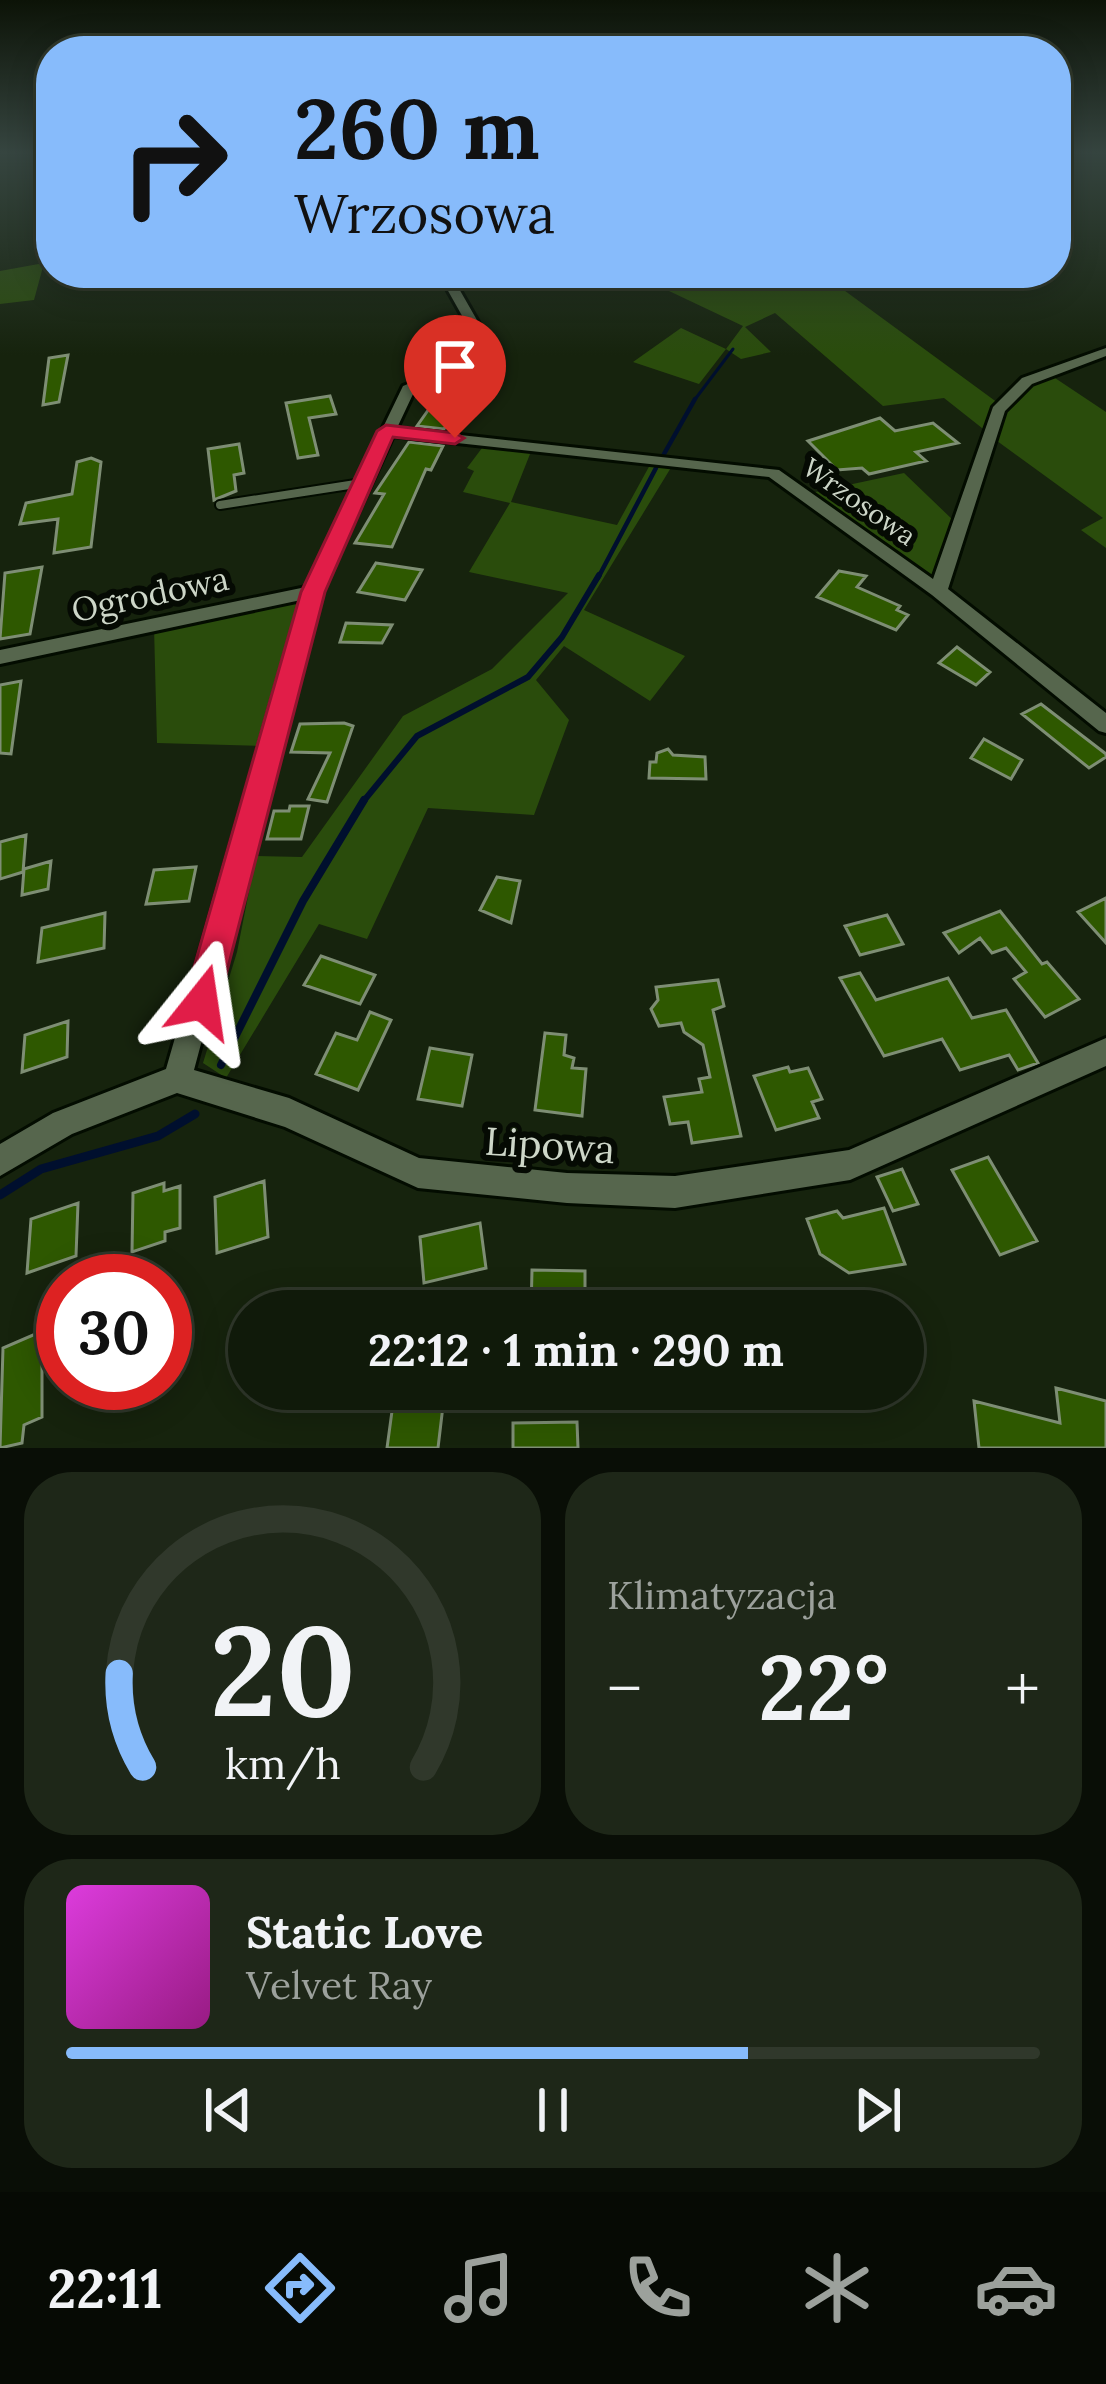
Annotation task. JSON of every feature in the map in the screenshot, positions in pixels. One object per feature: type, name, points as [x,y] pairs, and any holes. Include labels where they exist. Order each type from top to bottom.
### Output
[{"type":"street","points":[[0,1161],[63,1123],[177,1079],[313,592],[411,386],[490,356],[452,288]]},
{"type":"street","points":[[938,591],[998,410],[1027,381],[1106,352]]},
{"type":"street","name":"Wrzosowa","points":[[386,431],[773,473],[938,591],[1106,725]]},
{"type":"street","name":"Ogrodowa","points":[[0,657],[313,592]]},
{"type":"street","name":"Lipowa","points":[[177,1079],[289,1113],[418,1173],[567,1188],[675,1192],[850,1165],[1106,1052]]},
{"type":"lane","points":[[220,506],[362,483]]},
{"type":"green space","points":[[36,264],[34,300],[0,304],[0,271]]},
{"type":"green space","points":[[841,288],[998,403],[987,432],[944,398],[883,406],[775,313],[745,327],[771,352],[741,359],[726,349],[743,326],[669,291]]},
{"type":"green space","points":[[681,328],[726,349],[699,384],[633,362]]},
{"type":"green space","points":[[1049,374],[1106,412],[1106,548],[1081,530],[1103,518],[993,438],[1014,400]]},
{"type":"green space","points":[[485,444],[532,449],[511,502],[617,525],[651,463],[672,466],[584,610],[685,656],[650,701],[564,646],[536,680],[569,720],[534,815],[428,808],[367,939],[319,924],[226,1078],[203,1063],[237,952],[256,856],[302,857],[403,716],[492,669],[568,593],[469,572],[510,503],[463,492],[474,471],[467,468]]},
{"type":"green space","points":[[904,473],[955,522],[933,578],[922,578],[806,494]]},
{"type":"green space","points":[[305,599],[264,746],[157,743],[154,627]]},
{"type":"building","points":[[68,355],[59,402],[43,405],[49,358]]},
{"type":"building","points":[[330,396],[336,414],[309,418],[318,455],[298,458],[286,403]]},
{"type":"building","points":[[436,399],[461,402],[444,429],[417,426]]},
{"type":"building","points":[[880,418],[895,431],[933,423],[958,443],[916,452],[926,461],[869,474],[862,468],[837,470],[808,441]]},
{"type":"building","points":[[409,442],[443,446],[431,470],[426,469],[392,547],[355,543],[384,494],[375,493]]},
{"type":"building","points":[[239,444],[244,473],[234,475],[236,491],[214,500],[208,449]]},
{"type":"building","points":[[91,458],[101,462],[91,547],[54,553],[58,519],[20,524],[26,503],[72,494],[77,462]]},
{"type":"building","points":[[376,563],[422,570],[405,600],[358,592]]},
{"type":"building","points":[[42,567],[30,634],[0,639],[5,573]]},
{"type":"building","points":[[839,571],[866,576],[857,587],[900,606],[897,610],[908,615],[896,630],[817,597]]},
{"type":"building","points":[[346,623],[392,625],[382,643],[340,642]]},
{"type":"building","points":[[957,647],[990,672],[976,685],[939,663]]},
{"type":"building","points":[[21,681],[11,754],[0,753],[0,685]]},
{"type":"building","points":[[1041,704],[1106,757],[1089,768],[1022,714]]},
{"type":"building","points":[[300,724],[353,726],[327,802],[308,799],[330,753],[291,752]]},
{"type":"building","points":[[984,739],[1022,760],[1011,779],[971,758]]},
{"type":"building","points":[[668,749],[673,755],[705,757],[706,779],[649,778],[650,762]]},
{"type":"building","points":[[290,806],[309,806],[301,839],[267,839],[274,811],[289,811]]},
{"type":"building","points":[[26,835],[23,872],[0,879],[0,842]]},
{"type":"building","points":[[51,861],[48,889],[22,895],[24,869]]},
{"type":"building","points":[[196,867],[189,901],[146,904],[154,870]]},
{"type":"building","points":[[497,877],[520,881],[511,923],[480,910]]},
{"type":"building","points":[[1106,898],[1106,943],[1078,912]]},
{"type":"building","points":[[1000,911],[1042,964],[1047,962],[1079,999],[1045,1017],[1014,979],[1026,972],[1006,948],[992,953],[980,938],[959,953],[944,933]]},
{"type":"building","points":[[105,913],[104,948],[38,962],[42,928]]},
{"type":"building","points":[[887,915],[903,944],[860,955],[845,926]]},
{"type":"building","points":[[321,956],[375,975],[360,1004],[304,985]]},
{"type":"building","points":[[860,973],[876,1000],[948,978],[972,1018],[1006,1010],[1038,1063],[1018,1070],[1009,1055],[960,1070],[942,1039],[884,1056],[840,978]]},
{"type":"building","points":[[718,980],[724,1006],[713,1010],[741,1136],[692,1143],[688,1122],[670,1124],[664,1097],[702,1092],[699,1079],[710,1077],[703,1045],[684,1032],[681,1023],[659,1026],[651,1009],[658,1000],[656,987]]},
{"type":"building","points":[[370,1012],[391,1020],[358,1090],[316,1074],[336,1033],[357,1040]]},
{"type":"building","points":[[68,1021],[67,1057],[22,1072],[25,1035]]},
{"type":"building","points":[[545,1033],[566,1035],[564,1055],[574,1058],[572,1068],[586,1069],[582,1116],[535,1110]]},
{"type":"building","points":[[430,1048],[472,1055],[462,1106],[418,1099]]},
{"type":"building","points":[[788,1067],[790,1072],[808,1068],[822,1099],[812,1102],[819,1118],[776,1130],[754,1076]]},
{"type":"building","points":[[988,1157],[1037,1241],[1000,1255],[952,1170]]},
{"type":"building","points":[[902,1169],[918,1204],[893,1211],[877,1177]]},
{"type":"building","points":[[264,1181],[268,1237],[217,1253],[215,1197]]},
{"type":"building","points":[[164,1183],[164,1191],[180,1186],[180,1228],[165,1232],[165,1241],[132,1252],[133,1193]]},
{"type":"building","points":[[78,1203],[76,1254],[36,1254],[36,1270],[27,1273],[31,1219]]},
{"type":"building","points":[[884,1208],[905,1264],[849,1273],[820,1254],[807,1219],[837,1211],[843,1218]]},
{"type":"building","points":[[480,1223],[486,1268],[424,1283],[420,1237]]},
{"type":"building","points":[[532,1270],[585,1271],[585,1290],[532,1290]]},
{"type":"building","points":[[36,1334],[36,1410],[42,1410],[42,1417],[24,1425],[22,1443],[0,1448],[3,1348]]},
{"type":"building","points":[[1056,1388],[1106,1401],[1106,1448],[979,1448],[974,1401],[1060,1423]]},
{"type":"building","points":[[392,1410],[443,1410],[438,1448],[387,1448]]},
{"type":"building","points":[[577,1422],[578,1448],[513,1448],[513,1423]]},
{"type":"waterway","points":[[694,400],[733,349]]},
{"type":"waterway","points":[[664,454],[694,400]]},
{"type":"waterway","points":[[598,578],[656,468]]},
{"type":"waterway","points":[[363,802],[417,736],[528,677],[562,637],[599,575]]},
{"type":"waterway","points":[[221,1065],[303,901],[363,802]]},
{"type":"waterway","points":[[0,1195],[41,1169],[158,1136],[195,1114]]},
{"type":"route","points":[[202,1002],[313,592],[386,431],[455,438]]}]
